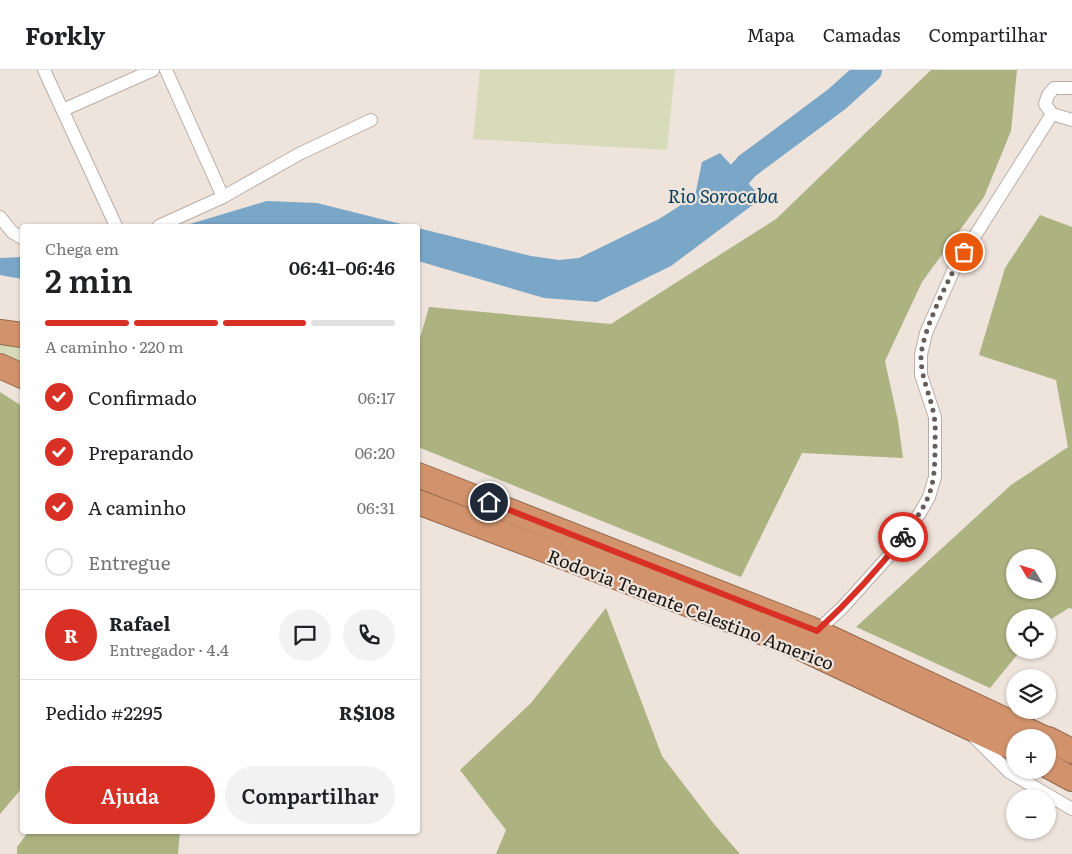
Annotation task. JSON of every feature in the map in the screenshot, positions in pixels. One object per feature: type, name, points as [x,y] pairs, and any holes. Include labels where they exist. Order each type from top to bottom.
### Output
[{"type":"highway","points":[[0,332],[20,335]]},
{"type":"highway","points":[[0,366],[20,375]]},
{"type":"highway","name":"Rodovia Tenente Celestino Americo","points":[[420,475],[817,631],[1027,729]]},
{"type":"highway","name":"Rodovia Tenente Celestino Americo","points":[[420,503],[790,643],[1006,746]]},
{"type":"highway","name":"Rodovia Tenente Celestino Americo","points":[[1056,743],[1072,751]]},
{"type":"highway","points":[[1056,770],[1072,779]]},
{"type":"street","points":[[44,70],[115,224]]},
{"type":"street","points":[[63,110],[153,70]]},
{"type":"street","points":[[166,70],[223,197]]},
{"type":"street","points":[[1072,88],[1054,88],[1048,95],[1045,104],[1052,114],[1072,120]]},
{"type":"street","points":[[817,631],[842,608],[887,558],[920,513],[929,496],[935,477],[935,417],[921,375],[921,355],[926,333],[954,269],[1052,114]]},
{"type":"street","points":[[162,224],[223,197],[298,154],[371,120]]},
{"type":"street","points":[[0,217],[12,232],[20,237]]},
{"type":"street","points":[[960,723],[1009,772],[1072,809]]},
{"type":"green space","points":[[480,70],[675,70],[667,150],[473,139]]},
{"type":"green space","points":[[931,70],[1017,70],[1011,131],[984,197],[922,282],[885,361],[898,421],[903,458],[802,453],[741,577],[420,448],[420,338],[429,307],[611,324],[776,219]]},
{"type":"green space","points":[[1040,215],[1072,227],[1072,609],[1069,608],[1056,616],[1056,609],[1006,609],[1006,659],[1014,659],[990,688],[856,627],[1011,485],[1068,447],[1056,380],[979,355],[1005,268]]},
{"type":"green space","points":[[0,341],[20,346],[20,364],[0,352]]},
{"type":"green space","points":[[0,392],[20,405],[20,790],[0,814]]},
{"type":"green space","points":[[606,608],[662,756],[714,824],[740,854],[496,854],[506,830],[460,770],[531,703]]},
{"type":"green space","points":[[27,834],[180,834],[178,854],[17,854],[17,847]]},
{"type":"water","name":"Rio Sorocaba","points":[[720,153],[762,198],[671,266],[597,302],[544,298],[420,262],[420,228],[531,256],[559,260],[579,258],[659,219],[695,196],[702,162]]},
{"type":"water","points":[[267,201],[317,203],[401,224],[261,224],[190,224]]},
{"type":"water","points":[[20,257],[20,279],[0,275],[0,258]]},
{"type":"waterway","name":"Rio Sorocaba","points":[[716,201],[747,166],[837,99],[869,70]]},
{"type":"way so far","points":[[903,537],[920,513],[929,496],[935,477],[935,417],[921,375],[921,355],[926,333],[954,269],[964,252]]},
{"type":"route","points":[[489,502],[817,631],[842,608],[887,558],[903,537]]}]
